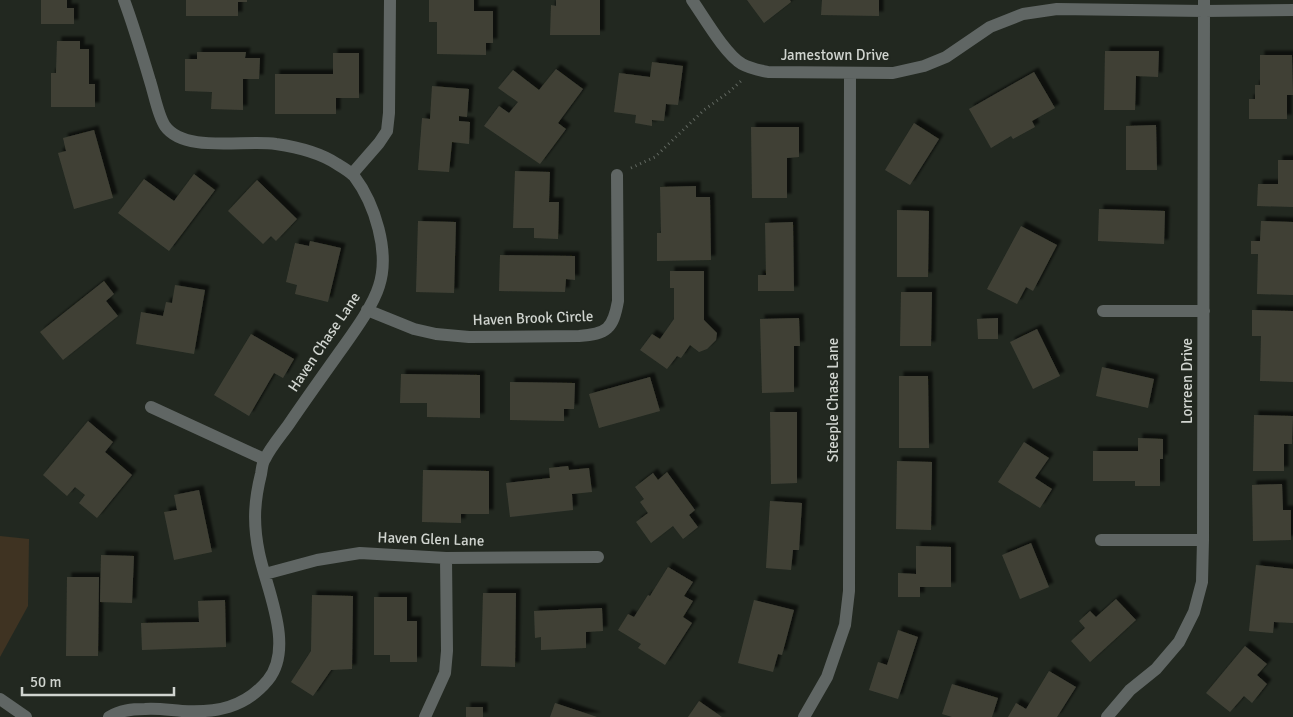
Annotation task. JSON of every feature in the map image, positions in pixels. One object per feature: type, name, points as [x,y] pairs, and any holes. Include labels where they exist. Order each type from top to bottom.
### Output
[{"type":"street","name":"Haven Chase Lane","points":[[109,717],[127,710],[155,708],[210,711],[234,706],[250,697],[270,678],[276,664],[279,646],[276,613],[259,555],[255,527],[255,498],[264,459],[353,333],[379,287],[382,267],[381,243],[377,221],[366,196],[352,174],[331,160],[316,153],[274,143],[207,143],[188,141],[173,135],[163,124],[124,0]]},
{"type":"street","points":[[352,174],[387,131],[389,113],[390,0]]},
{"type":"street","points":[[692,0],[726,50],[740,63],[754,69]]},
{"type":"street","name":"Jamestown Drive","points":[[754,69],[768,72],[893,73],[924,66],[946,57],[990,27],[1023,14],[1057,9],[1204,6],[1293,10]]},
{"type":"street","name":"Lorreen Drive","points":[[1107,717],[1130,690],[1156,669],[1179,642],[1194,612],[1202,582],[1204,6]]},
{"type":"street","name":"Steeple Chase Lane","points":[[804,717],[827,677],[845,625],[849,591],[850,73]]},
{"type":"street","name":"Haven Brook Circle","points":[[367,310],[414,329],[469,337],[579,336],[602,332],[611,326],[616,317],[618,301],[617,175]]},
{"type":"street","points":[[1103,310],[1204,311]]},
{"type":"street","points":[[151,407],[264,459]]},
{"type":"street","points":[[1101,540],[1203,540]]},
{"type":"street","name":"Haven Glen Lane","points":[[265,574],[317,560],[360,553],[446,558],[598,557]]},
{"type":"street","points":[[425,717],[445,673],[447,651],[446,558]]},
{"type":"street","points":[[0,699],[26,717]]},
{"type":"path","points":[[617,175],[655,157],[704,110],[729,92],[754,69]]},
{"type":"shaded area","points":[[0,536],[29,539],[28,606],[0,657]]},
{"type":"building","points":[[41,0],[67,0],[67,8],[74,8],[74,24],[41,24]]},
{"type":"building","points":[[186,0],[247,0],[247,2],[238,2],[238,16],[186,16]]},
{"type":"building","points":[[429,0],[474,0],[474,11],[493,11],[493,43],[486,43],[486,55],[437,54],[437,22],[429,22]]},
{"type":"building","points":[[556,0],[600,0],[600,35],[550,35],[551,5],[556,6]]},
{"type":"building","points":[[747,0],[790,0],[791,2],[764,23]]},
{"type":"building","points":[[822,0],[879,0],[879,16],[821,15]]},
{"type":"building","points":[[57,41],[80,41],[80,49],[89,49],[89,84],[95,84],[95,107],[51,107],[51,73],[56,73]]},
{"type":"building","points":[[1105,51],[1159,51],[1158,77],[1136,76],[1135,110],[1104,110]]},
{"type":"building","points":[[197,52],[246,52],[245,58],[260,58],[259,79],[243,79],[243,110],[211,109],[212,92],[185,91],[185,59],[197,59]]},
{"type":"building","points":[[333,53],[359,53],[359,98],[336,98],[336,114],[275,114],[275,74],[333,74]]},
{"type":"building","points":[[1260,55],[1292,55],[1293,95],[1287,95],[1287,119],[1249,119],[1249,99],[1255,99],[1255,85],[1260,85]]},
{"type":"building","points":[[652,62],[683,66],[678,105],[666,104],[664,121],[652,120],[652,126],[635,123],[636,115],[614,112],[619,73],[650,77]]},
{"type":"building","points":[[556,69],[583,89],[558,123],[566,129],[540,164],[484,126],[499,106],[509,113],[518,102],[498,88],[513,70],[539,90]]},
{"type":"building","points":[[1034,72],[1055,108],[1032,121],[1035,127],[1013,139],[1011,136],[991,148],[969,109]]},
{"type":"building","points":[[432,86],[469,89],[467,117],[459,116],[459,121],[470,122],[469,144],[452,142],[449,172],[418,170],[422,118],[430,119]]},
{"type":"building","points":[[914,123],[939,139],[910,185],[885,170]]},
{"type":"building","points":[[1156,125],[1157,170],[1126,170],[1126,126]]},
{"type":"building","points":[[751,127],[799,127],[799,157],[787,158],[787,198],[752,198]]},
{"type":"building","points":[[94,130],[113,198],[74,209],[58,153],[66,151],[63,138]]},
{"type":"building","points":[[1278,160],[1293,160],[1293,207],[1257,206],[1258,184],[1278,184]]},
{"type":"building","points":[[515,171],[550,172],[549,202],[559,202],[558,239],[534,238],[534,228],[513,228]]},
{"type":"building","points":[[194,174],[215,190],[169,251],[118,213],[144,179],[174,201]]},
{"type":"building","points":[[257,180],[297,219],[276,241],[271,236],[263,244],[228,211]]},
{"type":"building","points":[[696,186],[696,197],[710,197],[711,260],[657,261],[657,233],[661,233],[660,187]]},
{"type":"building","points":[[1099,209],[1165,211],[1164,244],[1098,241]]},
{"type":"building","points":[[897,210],[929,211],[928,277],[897,277]]},
{"type":"building","points":[[418,221],[456,222],[454,293],[416,292]]},
{"type":"building","points":[[1261,221],[1293,222],[1293,295],[1257,294],[1258,254],[1251,254],[1251,241],[1260,241]]},
{"type":"building","points":[[793,222],[794,291],[758,291],[758,275],[766,275],[765,223]]},
{"type":"building","points":[[1021,226],[1057,245],[1033,291],[1026,287],[1017,304],[987,289]]},
{"type":"building","points":[[310,241],[341,248],[328,302],[295,294],[297,285],[286,282],[295,243],[309,246]]},
{"type":"building","points":[[500,255],[575,256],[575,280],[566,279],[565,292],[499,291]]},
{"type":"building","points":[[670,271],[704,271],[704,320],[717,333],[716,340],[707,349],[699,352],[690,345],[681,358],[677,356],[667,369],[640,350],[652,334],[660,339],[674,319],[674,288],[670,288]]},
{"type":"building","points":[[104,281],[114,294],[106,301],[118,316],[63,360],[40,332]]},
{"type":"building","points":[[175,285],[205,290],[194,354],[136,344],[141,312],[163,316],[166,302],[172,303]]},
{"type":"building","points":[[901,292],[932,292],[931,346],[900,346]]},
{"type":"building","points":[[1252,310],[1293,311],[1293,382],[1260,381],[1261,336],[1252,336]]},
{"type":"building","points":[[799,318],[800,346],[794,346],[794,392],[762,393],[760,319]]},
{"type":"building","points":[[998,318],[998,339],[978,339],[977,319]]},
{"type":"building","points":[[1037,329],[1060,376],[1033,389],[1010,342]]},
{"type":"building","points":[[251,334],[294,359],[283,378],[274,373],[249,416],[214,395]]},
{"type":"building","points":[[1102,367],[1154,379],[1148,408],[1096,396]]},
{"type":"building","points":[[401,374],[480,375],[480,418],[427,417],[427,403],[400,403]]},
{"type":"building","points":[[899,376],[928,376],[929,448],[899,448]]},
{"type":"building","points":[[650,377],[660,411],[599,428],[589,394]]},
{"type":"building","points":[[510,382],[575,383],[574,409],[564,409],[564,421],[510,420]]},
{"type":"building","points":[[770,412],[797,412],[797,483],[771,484]]},
{"type":"building","points":[[1254,415],[1293,416],[1292,444],[1284,444],[1284,471],[1253,471]]},
{"type":"building","points":[[88,421],[113,442],[105,452],[132,475],[97,518],[79,503],[85,495],[75,487],[67,496],[43,475]]},
{"type":"building","points":[[1138,438],[1163,439],[1163,459],[1160,459],[1160,486],[1135,486],[1135,481],[1093,481],[1093,451],[1138,451]]},
{"type":"building","points":[[1024,442],[1049,458],[1035,478],[1052,489],[1040,508],[998,482]]},
{"type":"building","points":[[897,461],[932,462],[931,530],[896,529]]},
{"type":"building","points":[[568,466],[569,470],[589,468],[592,492],[572,494],[573,510],[510,517],[506,483],[550,478],[549,468]]},
{"type":"building","points":[[423,470],[489,471],[489,514],[461,514],[461,523],[422,522]]},
{"type":"building","points":[[667,472],[695,510],[689,515],[698,527],[683,539],[673,526],[651,543],[636,522],[648,513],[640,502],[644,499],[635,487],[653,473],[658,480]]},
{"type":"building","points":[[1282,484],[1283,510],[1291,510],[1291,540],[1253,541],[1252,485]]},
{"type":"building","points":[[199,490],[212,552],[174,560],[164,512],[177,510],[174,495]]},
{"type":"building","points":[[770,501],[802,503],[799,550],[793,550],[791,570],[766,568]]},
{"type":"building","points":[[1031,543],[1049,587],[1020,599],[1002,555]]},
{"type":"building","points":[[916,546],[951,547],[951,587],[920,587],[920,597],[898,597],[898,573],[916,574]]},
{"type":"building","points":[[101,555],[134,556],[132,603],[100,602]]},
{"type":"building","points":[[1256,565],[1293,569],[1293,623],[1274,622],[1273,633],[1249,631]]},
{"type":"building","points":[[668,567],[693,582],[684,596],[693,601],[683,617],[692,623],[665,665],[638,648],[641,644],[618,630],[628,614],[634,617]]},
{"type":"building","points":[[67,577],[99,577],[98,656],[66,656]]},
{"type":"building","points":[[483,593],[516,593],[515,667],[481,666]]},
{"type":"building","points":[[312,595],[353,596],[352,669],[331,670],[313,696],[291,682],[311,651]]},
{"type":"building","points":[[374,597],[407,597],[407,621],[417,621],[417,662],[390,662],[390,655],[374,655]]},
{"type":"building","points":[[1116,599],[1136,620],[1090,662],[1071,641],[1085,628],[1079,621],[1090,611],[1096,617]]},
{"type":"building","points":[[225,600],[226,647],[142,650],[141,623],[199,622],[198,601]]},
{"type":"building","points":[[754,600],[794,610],[782,655],[778,654],[773,672],[738,663]]},
{"type":"building","points":[[602,608],[603,631],[586,632],[586,648],[541,650],[541,637],[535,638],[534,611]]},
{"type":"building","points":[[898,630],[918,637],[898,699],[869,690],[878,662],[887,665]]},
{"type":"building","points":[[1245,646],[1267,664],[1257,675],[1267,684],[1252,703],[1244,696],[1230,712],[1206,693]]},
{"type":"building","points":[[1049,671],[1076,687],[1057,717],[1008,717],[1016,703],[1026,709]]},
{"type":"building","points":[[952,684],[998,698],[992,717],[952,717],[942,714]]},
{"type":"building","points":[[699,701],[722,717],[688,717]]},
{"type":"building","points":[[555,703],[597,717],[550,717]]},
{"type":"building","points":[[466,707],[483,707],[483,717],[466,717]]}]
